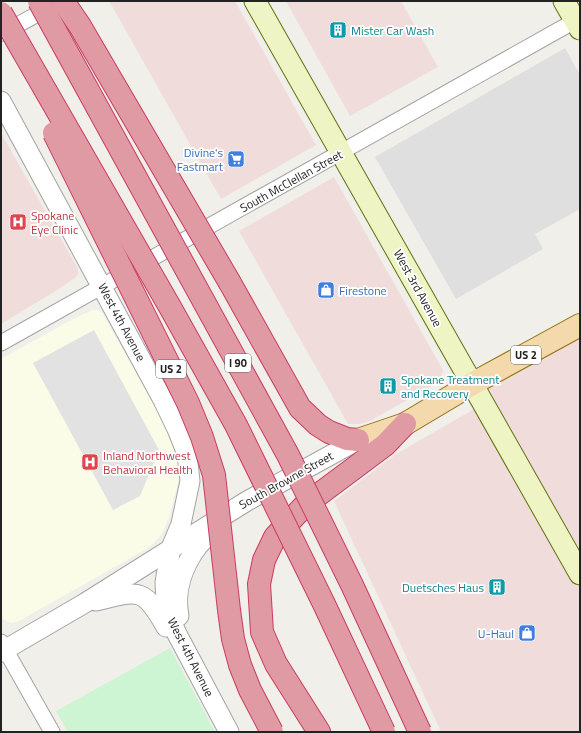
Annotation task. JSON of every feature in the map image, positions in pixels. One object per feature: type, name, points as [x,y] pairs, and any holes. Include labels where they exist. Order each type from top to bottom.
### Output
[{"type":"highway","name":"I 90","points":[[39,1],[288,455],[352,586],[420,732]]},
{"type":"highway","points":[[62,1],[80,26],[230,283],[300,408],[318,425],[329,432],[347,439],[358,440]]},
{"type":"highway","name":"I 90","points":[[1,13],[236,425],[324,604],[384,732]]},
{"type":"highway","name":"US 2","points":[[1,29],[188,403],[202,437],[214,475],[228,610],[240,665],[250,690],[272,732]]},
{"type":"highway","points":[[319,732],[276,664],[262,632],[259,584],[264,560],[275,537],[306,504],[385,444],[405,424]]},
{"type":"main road","name":"West 3rd Avenue","points":[[255,1],[580,574]]},
{"type":"main road","points":[[564,1],[578,22]]},
{"type":"main road","name":"South Browne Street","points":[[358,440],[405,424],[472,384],[580,326]]},
{"type":"street","points":[[1,35],[62,1]]},
{"type":"street","name":"South McClellan Street","points":[[1,343],[341,152],[578,22]]},
{"type":"street","name":"West 4th Avenue","points":[[1,101],[163,400],[187,454],[190,481],[181,524],[171,548],[165,582],[166,604],[170,618],[229,732]]},
{"type":"street","name":"South Browne Street","points":[[2,648],[85,603],[247,501],[358,440]]},
{"type":"street","points":[[191,660],[188,642],[181,625],[178,608],[178,592],[184,569],[199,545],[247,501]]},
{"type":"street","points":[[85,603],[126,594],[143,596],[157,610],[178,648],[191,660]]},
{"type":"street","points":[[2,648],[52,732]]},
{"type":"shaded area","points":[[109,1],[235,1],[316,145],[221,199]]},
{"type":"shaded area","points":[[286,1],[401,1],[438,67],[350,116]]},
{"type":"shaded area","points":[[565,48],[580,75],[580,209],[535,234],[543,249],[456,299],[375,157]]},
{"type":"shaded area","name":"Spokane Eye Clinic","points":[[1,133],[78,269],[78,274],[54,292],[1,324]]},
{"type":"shaded area","points":[[334,177],[443,370],[441,378],[437,383],[370,421],[360,424],[348,424],[239,231]]},
{"type":"shaded area","name":"Inland Northwest Behavioral Health","points":[[93,310],[98,310],[102,313],[175,441],[180,468],[179,479],[169,517],[162,534],[153,544],[143,551],[17,622],[10,623],[3,619],[1,615],[1,359],[73,319]]},
{"type":"shaded area","points":[[580,325],[580,732],[441,732],[334,501],[396,454],[483,404],[472,384]]},
{"type":"shaded area","points":[[94,330],[159,450],[140,496],[113,510],[33,363]]},
{"type":"green space","points":[[170,648],[215,732],[68,732],[56,711]]},
{"type":"place","name":"Mister Car Wash","points":[[338,30]]},
{"type":"place","name":"Divine's Fastmart","points":[[236,159]]},
{"type":"place","name":"Spokane Eye Clinic","points":[[18,222]]},
{"type":"place","name":"Firestone","points":[[326,290]]},
{"type":"place","name":"Spokane Treatment and Recovery","points":[[388,386]]},
{"type":"place","name":"Inland Northwest Behavioral Health","points":[[90,462]]},
{"type":"place","name":"Duetsches Haus","points":[[497,587]]},
{"type":"place","name":"U-Haul","points":[[527,633]]}]
